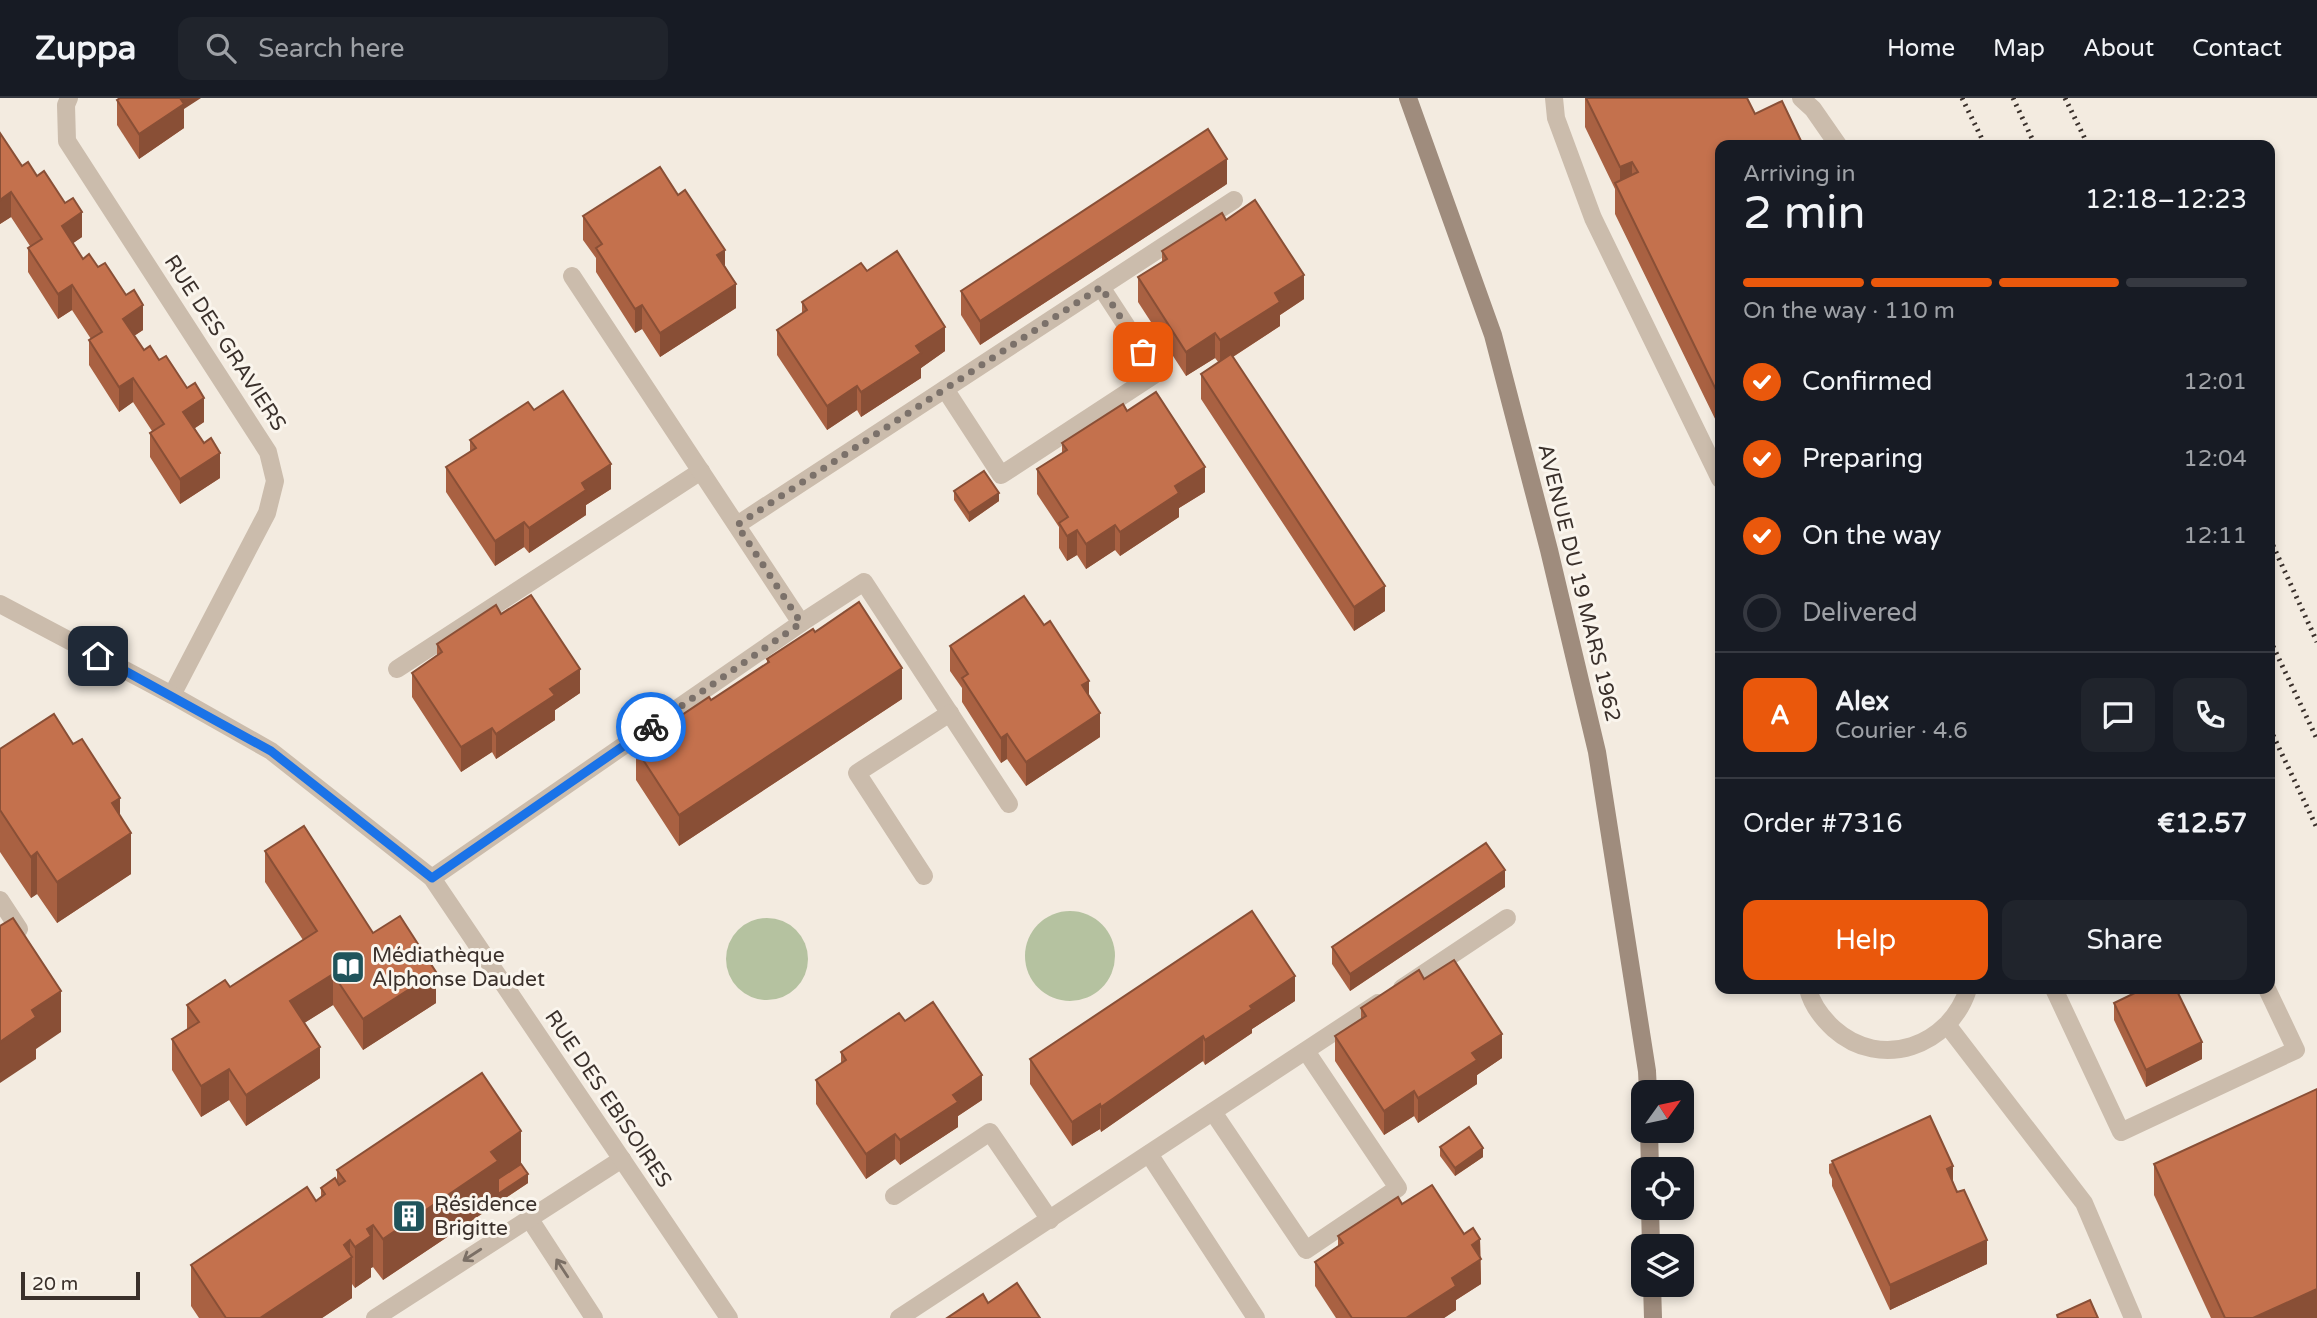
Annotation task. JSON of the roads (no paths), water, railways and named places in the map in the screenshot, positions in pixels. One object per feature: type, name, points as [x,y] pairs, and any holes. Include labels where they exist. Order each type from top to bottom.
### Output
[{"type":"main road","name":"AVENUE DU 19 MARS 1962","points":[[1408,98],[1493,335],[1549,550],[1597,752],[1647,1080]]},
{"type":"main road","points":[[1652,1297],[1653,1318]]},
{"type":"street","name":"RUE DES GRAVIERS","points":[[69,98],[66,104],[67,141],[268,452],[275,481],[267,513],[172,695]]},
{"type":"street","points":[[1554,98],[1556,118],[1593,218],[1715,469]]},
{"type":"street","points":[[1801,98],[1813,109],[1835,140]]},
{"type":"street","points":[[737,525],[1234,200]]},
{"type":"street","points":[[572,276],[801,623]]},
{"type":"street","points":[[945,389],[1001,475],[1157,373],[1101,287]]},
{"type":"street","points":[[397,669],[701,471]]},
{"type":"street","points":[[432,878],[864,582],[1009,804]]},
{"type":"street","name":"RUE DES EBISOIRES","points":[[0,604],[271,751],[432,878],[729,1318]]},
{"type":"street","points":[[924,876],[857,774],[950,713]]},
{"type":"street","points":[[0,900],[19,929],[0,942]]},
{"type":"street","points":[[899,1318],[1507,918]]},
{"type":"street","points":[[1810,994],[1822,1018],[1843,1037],[1869,1048],[1898,1050],[1925,1042],[1948,1026],[1963,1005],[1966,994]]},
{"type":"street","points":[[2056,994],[2121,1132],[2296,1050],[2269,994]]},
{"type":"street","points":[[1948,1026],[2084,1203],[2133,1318]]},
{"type":"street","points":[[1213,1112],[1306,1250],[1398,1188],[1306,1051]]},
{"type":"street","points":[[894,1196],[990,1132],[1049,1220]]},
{"type":"street","points":[[1149,1154],[1256,1318]]},
{"type":"street","points":[[375,1318],[622,1159]]},
{"type":"street","points":[[529,1217],[594,1318]]},
{"type":"railway","points":[[1962,98],[1983,140]]},
{"type":"railway","points":[[2013,98],[2033,140]]},
{"type":"railway","points":[[2065,98],[2086,140]]},
{"type":"railway","points":[[2275,550],[2317,642]]},
{"type":"railway","points":[[2275,651],[2317,739]]},
{"type":"railway","points":[[2275,740],[2317,828]]},
{"type":"place","name":"Médiathèque Alphonse Daudet","points":[[348,967]]},
{"type":"place","name":"Résidence Brigitte","points":[[409,1216]]}]
